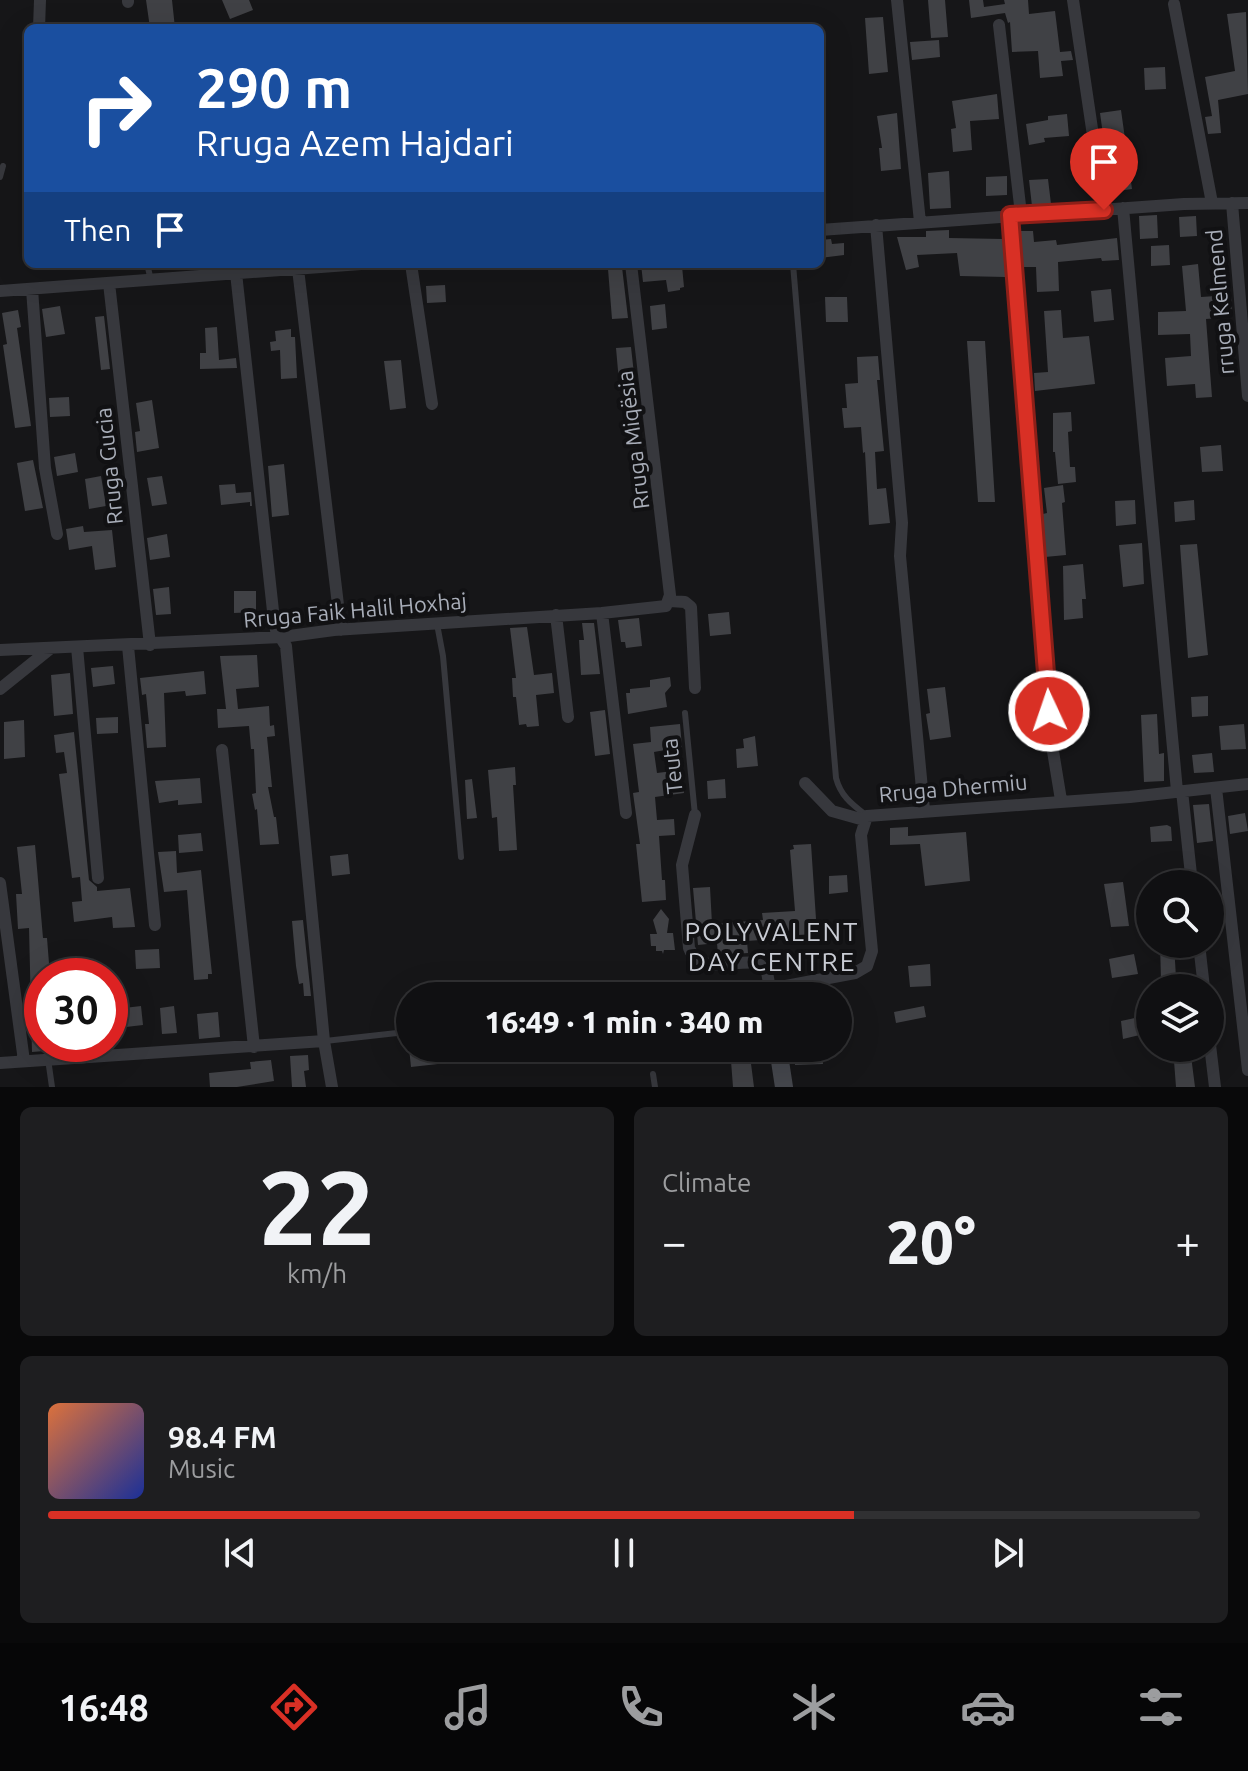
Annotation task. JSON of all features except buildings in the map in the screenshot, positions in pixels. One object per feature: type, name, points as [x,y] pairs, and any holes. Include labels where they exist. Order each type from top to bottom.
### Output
[{"type":"street","points":[[39,24],[40,0]]},
{"type":"street","points":[[897,0],[920,222]]},
{"type":"street","points":[[1073,0],[1104,210]]},
{"type":"street","points":[[1174,4],[1212,203]]},
{"type":"street","points":[[999,25],[1016,215],[1050,733],[1061,800]]},
{"type":"street","name":"rruga Kelmend","points":[[1232,203],[1248,396]]},
{"type":"street","points":[[824,230],[1123,208],[1248,203]]},
{"type":"street","points":[[1123,208],[1179,791],[1190,870]]},
{"type":"street","points":[[876,225],[902,523],[900,556],[924,810]]},
{"type":"street","points":[[0,291],[311,268]]},
{"type":"street","points":[[412,268],[432,404]]},
{"type":"street","name":"Rruga Miqësia","points":[[632,268],[652,427],[666,605]]},
{"type":"street","points":[[298,269],[341,630]]},
{"type":"street","points":[[236,273],[274,620],[287,658],[324,1041],[332,1087]]},
{"type":"street","name":"Rruga Gucia","points":[[109,283],[150,645]]},
{"type":"street","points":[[32,289],[45,468],[57,534]]},
{"type":"street","points":[[666,605],[685,602],[691,607],[695,688]]},
{"type":"street","name":"Rruga Faik Halil Hoxhaj","points":[[0,650],[282,637],[341,630],[602,613],[666,605]]},
{"type":"street","points":[[602,613],[626,813]]},
{"type":"street","points":[[556,615],[568,717]]},
{"type":"street","points":[[128,646],[155,925]]},
{"type":"street","points":[[77,647],[98,878]]},
{"type":"street","points":[[0,689],[51,648]]},
{"type":"street","points":[[222,750],[254,1047]]},
{"type":"street","points":[[805,783],[832,811],[866,818]]},
{"type":"street","name":"Rruga Dhermiu","points":[[815,982],[855,973],[867,966],[872,951],[861,835],[866,818],[924,810],[1248,784]]},
{"type":"street","points":[[1216,788],[1248,1070]]},
{"type":"street","points":[[695,815],[682,865],[692,955],[715,965],[758,963],[767,972],[769,982]]},
{"type":"street","points":[[0,883],[24,1061],[0,1063]]},
{"type":"street","points":[[128,1054],[324,1041]]},
{"type":"street","points":[[780,1062],[784,1087]]},
{"type":"street","points":[[1212,1062],[1215,1087]]},
{"type":"lane","points":[[0,177],[3,166]]},
{"type":"lane","points":[[148,268],[151,280]]},
{"type":"lane","points":[[793,268],[836,778],[839,790],[866,818]]},
{"type":"lane","points":[[437,624],[443,656],[461,857]]},
{"type":"lane","name":"Teuta","points":[[685,713],[695,815]]},
{"type":"lane","points":[[324,1041],[396,1033]]},
{"type":"lane","points":[[48,1062],[52,1087]]},
{"type":"lane","points":[[653,1074],[655,1087]]},
{"type":"district","name":"POLYVALENT DAY CENTRE","points":[[772,947]]},
{"type":"route","points":[[1049,711],[1010,215],[1104,210]]}]
